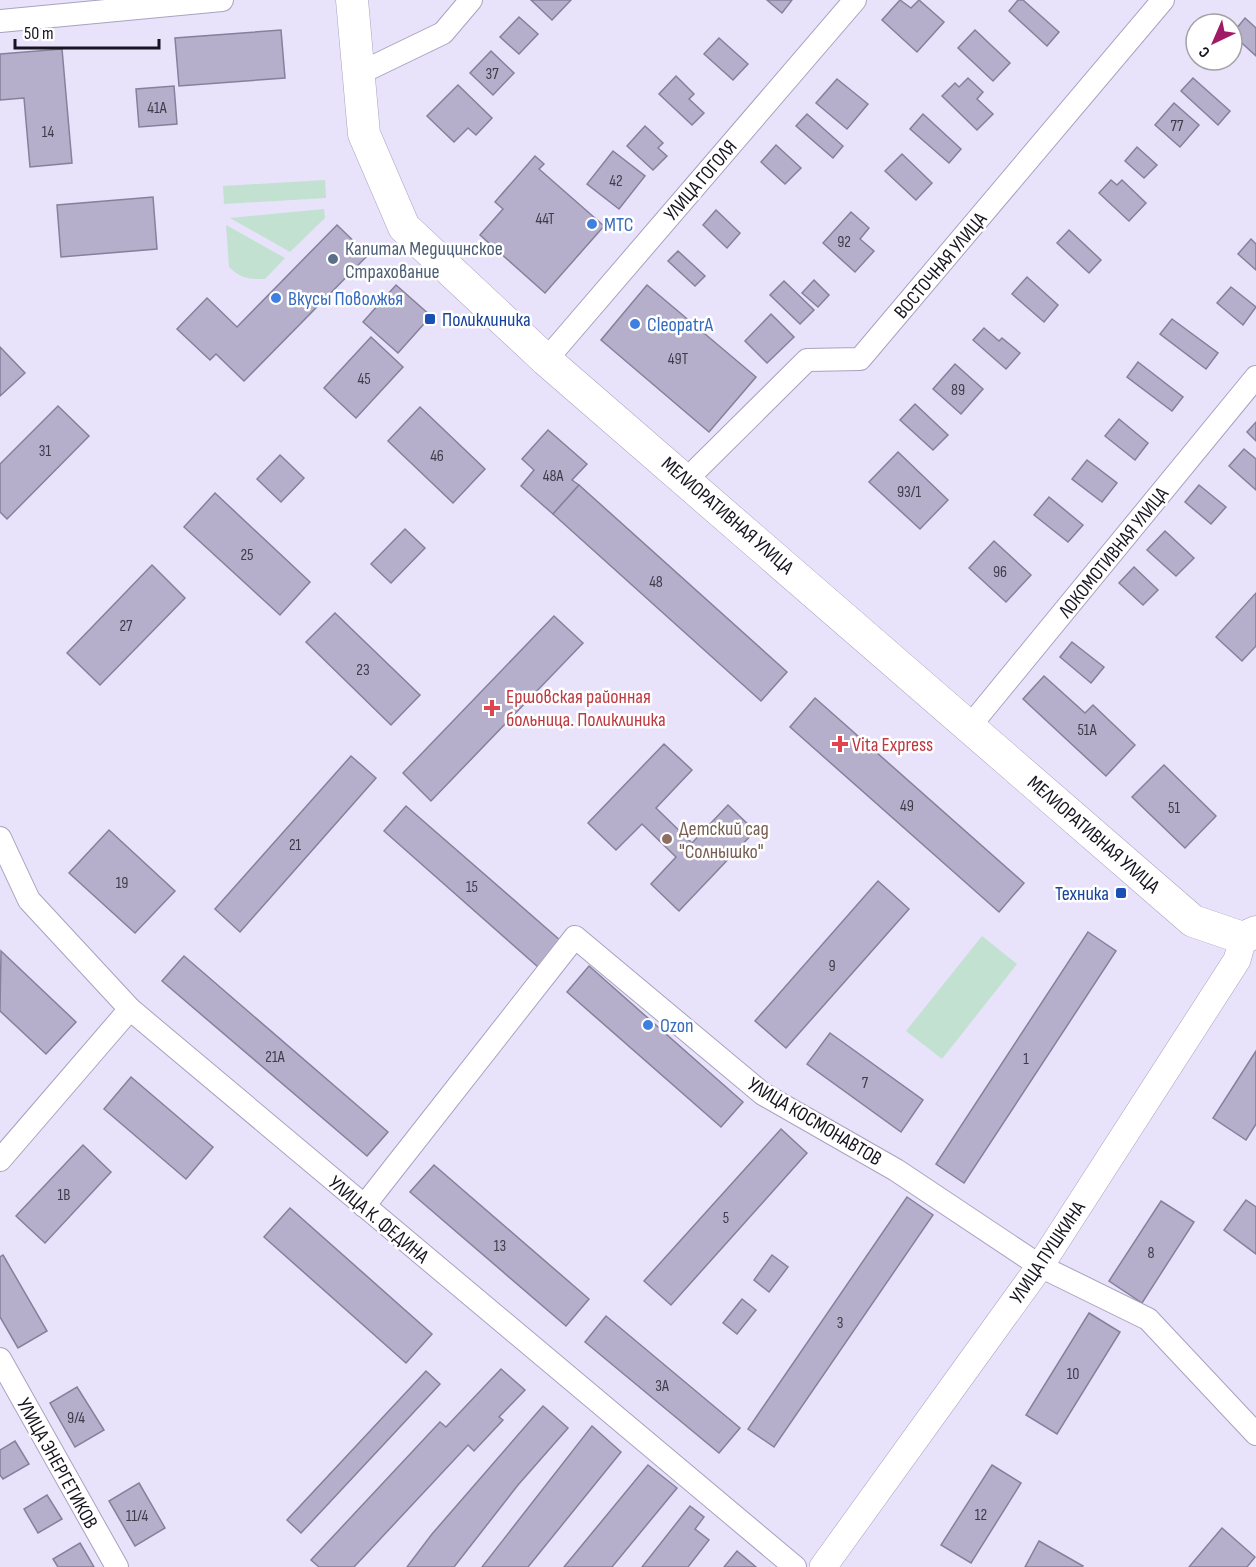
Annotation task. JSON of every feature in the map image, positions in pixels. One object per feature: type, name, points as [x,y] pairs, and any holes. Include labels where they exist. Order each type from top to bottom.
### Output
[{"type":"main road","name":"МЕЛИОРАТИВНАЯ УЛИЦА","points":[[352,0],[364,134],[404,227],[546,360],[687,479],[1194,921],[1249,935]]},
{"type":"street","points":[[0,21],[222,0]]},
{"type":"street","points":[[358,74],[443,33],[471,0]]},
{"type":"street","name":"УЛИЦА ГОГОЛЯ","points":[[546,360],[855,0]]},
{"type":"street","name":"ВОСТОЧНАЯ УЛИЦА","points":[[687,479],[807,360],[860,359],[1163,0]]},
{"type":"street","name":"ЛОКОМОТИВНАЯ УЛИЦА","points":[[970,726],[1256,377]]},
{"type":"street","name":"УЛИЦА К. ФЕДИНА","points":[[0,838],[28,900],[130,1010],[795,1567]]},
{"type":"street","name":"УЛИЦА ПУШКИНА","points":[[823,1567],[1040,1266],[1238,960],[1249,935]]},
{"type":"street","name":"УЛИЦА КОСМОНАВТОВ","points":[[364,1206],[575,938],[763,1094],[896,1170],[1040,1266],[1148,1319],[1256,1434]]},
{"type":"street","points":[[0,1160],[130,1010]]},
{"type":"street","name":"УЛИЦА ЭНЕРГЕТИКОВ","points":[[0,1359],[117,1567]]},
{"type":"green space","points":[[325,180],[326,198],[224,204],[223,186]]},
{"type":"green space","points":[[324,209],[325,218],[290,252],[230,218]]},
{"type":"green space","points":[[226,225],[285,258],[265,279],[237,274],[229,267]]},
{"type":"green space","points":[[982,936],[1017,964],[942,1059],[906,1031]]},
{"type":"building","points":[[531,0],[571,0],[552,20]]},
{"type":"building","points":[[767,0],[792,0],[782,13]]},
{"type":"building","points":[[900,0],[911,8],[919,0],[944,22],[917,52],[882,20]]},
{"type":"building","points":[[1018,0],[1023,0],[1059,32],[1047,46],[1009,11]]},
{"type":"building","points":[[519,17],[538,34],[519,54],[500,37]]},
{"type":"building","points":[[1244,19],[1256,28],[1256,56],[1244,45]]},
{"type":"building","points":[[281,30],[285,78],[179,86],[175,38]]},
{"type":"building","points":[[975,30],[1010,63],[993,81],[958,48]]},
{"type":"building","points":[[719,38],[748,64],[733,80],[704,54]]},
{"type":"building","points":[[62,49],[72,163],[30,167],[24,98],[0,100],[0,54]]},
{"type":"building","points":[[491,51],[514,73],[493,95],[470,73]]},
{"type":"building","points":[[676,76],[694,94],[689,99],[704,113],[692,125],[659,94]]},
{"type":"building","points":[[968,78],[983,92],[977,99],[993,114],[977,130],[942,96],[955,83],[959,87]]},
{"type":"building","points":[[1193,78],[1230,111],[1218,125],[1181,91]]},
{"type":"building","points":[[837,79],[868,104],[847,129],[816,103]]},
{"type":"building","points":[[458,85],[492,118],[476,135],[468,128],[454,142],[427,116]]},
{"type":"building","points":[[174,86],[177,124],[139,127],[136,89]]},
{"type":"building","points":[[1174,103],[1199,125],[1180,147],[1155,125]]},
{"type":"building","points":[[807,114],[843,146],[833,158],[796,126]]},
{"type":"building","points":[[923,114],[961,149],[949,163],[910,129]]},
{"type":"building","points":[[645,126],[663,143],[658,148],[667,156],[653,170],[627,146]]},
{"type":"building","points":[[776,145],[801,168],[785,184],[761,162]]},
{"type":"building","points":[[1137,147],[1157,165],[1144,178],[1125,161]]},
{"type":"building","points":[[613,151],[645,176],[619,209],[587,184]]},
{"type":"building","points":[[902,154],[932,183],[916,200],[885,171]]},
{"type":"building","points":[[535,156],[544,164],[539,169],[604,226],[545,293],[480,235],[503,209],[495,202]]},
{"type":"building","points":[[1111,180],[1117,185],[1122,180],[1146,203],[1129,221],[1099,193]]},
{"type":"building","points":[[153,197],[157,249],[61,257],[57,205]]},
{"type":"building","points":[[716,210],[740,233],[727,248],[703,225]]},
{"type":"building","points":[[851,212],[869,228],[860,239],[874,251],[855,272],[823,243]]},
{"type":"building","points":[[337,225],[368,255],[244,381],[216,354],[210,360],[177,329],[207,298],[237,327]]},
{"type":"building","points":[[1069,230],[1101,260],[1089,273],[1057,243]]},
{"type":"building","points":[[1251,239],[1256,244],[1256,270],[1238,254]]},
{"type":"building","points":[[678,251],[705,276],[695,286],[668,261]]},
{"type":"building","points":[[1027,277],[1058,305],[1044,322],[1012,294]]},
{"type":"building","points":[[814,280],[829,295],[818,307],[802,293]]},
{"type":"building","points":[[784,281],[814,310],[800,324],[770,295]]},
{"type":"building","points":[[396,285],[431,316],[398,353],[363,322]]},
{"type":"building","points":[[647,285],[756,377],[709,432],[601,340]]},
{"type":"building","points":[[1231,287],[1256,307],[1243,325],[1217,303]]},
{"type":"building","points":[[771,314],[794,337],[767,363],[745,341]]},
{"type":"building","points":[[1172,319],[1218,353],[1206,369],[1160,334]]},
{"type":"building","points":[[984,328],[999,341],[1002,338],[1020,353],[1006,369],[973,340]]},
{"type":"building","points":[[371,337],[403,367],[356,418],[324,388]]},
{"type":"building","points":[[0,347],[25,373],[0,396]]},
{"type":"building","points":[[1138,362],[1183,397],[1172,411],[1127,377]]},
{"type":"building","points":[[955,364],[983,389],[961,414],[933,389]]},
{"type":"building","points":[[915,404],[948,435],[933,450],[900,420]]},
{"type":"building","points":[[58,406],[89,436],[7,519],[0,512],[0,464]]},
{"type":"building","points":[[420,407],[485,469],[453,503],[388,441]]},
{"type":"building","points":[[1119,419],[1148,443],[1135,460],[1105,436]]},
{"type":"building","points":[[1256,422],[1256,441],[1247,432]]},
{"type":"building","points":[[548,430],[587,464],[572,480],[579,485],[553,514],[521,486],[534,470],[522,459]]},
{"type":"building","points":[[1244,449],[1256,459],[1256,490],[1229,466]]},
{"type":"building","points":[[898,452],[948,500],[920,529],[869,482]]},
{"type":"building","points":[[280,455],[304,478],[281,502],[257,479]]},
{"type":"building","points":[[1087,460],[1117,483],[1102,502],[1072,479]]},
{"type":"building","points":[[579,485],[787,672],[761,701],[553,514]]},
{"type":"building","points":[[1199,485],[1226,507],[1211,524],[1185,502]]},
{"type":"building","points":[[215,493],[310,582],[280,615],[184,527]]},
{"type":"building","points":[[1049,497],[1083,525],[1068,542],[1034,515]]},
{"type":"building","points":[[405,529],[425,548],[391,583],[371,564]]},
{"type":"building","points":[[1165,531],[1194,558],[1176,576],[1147,550]]},
{"type":"building","points":[[994,541],[1031,575],[1006,602],[969,568]]},
{"type":"building","points":[[152,565],[185,598],[100,685],[67,653]]},
{"type":"building","points":[[1134,567],[1158,590],[1143,605],[1119,583]]},
{"type":"building","points":[[1256,593],[1256,646],[1242,661],[1216,637]]},
{"type":"building","points":[[335,613],[420,695],[391,725],[306,642]]},
{"type":"building","name":"Ершовская районная больница. Поликлиника","points":[[554,616],[583,643],[431,801],[403,773]]},
{"type":"building","points":[[1072,642],[1104,667],[1091,683],[1060,657]]},
{"type":"building","points":[[1044,676],[1085,713],[1093,705],[1135,745],[1106,776],[1023,699]]},
{"type":"building","points":[[815,698],[1024,883],[999,912],[790,727]]},
{"type":"building","points":[[664,744],[692,770],[656,808],[692,843],[728,805],[755,831],[679,911],[651,884],[676,857],[642,824],[616,850],[588,823]]},
{"type":"building","points":[[351,756],[376,778],[240,932],[215,909]]},
{"type":"building","points":[[1164,765],[1216,816],[1185,848],[1132,797]]},
{"type":"building","points":[[406,806],[561,941],[538,967],[384,831]]},
{"type":"building","points":[[109,830],[175,891],[135,933],[69,873]]},
{"type":"building","points":[[878,881],[909,909],[786,1048],[755,1021]]},
{"type":"building","points":[[1088,932],[1116,951],[964,1183],[936,1164]]},
{"type":"building","points":[[1,951],[76,1022],[46,1054],[0,1011]]},
{"type":"building","points":[[184,956],[388,1132],[367,1156],[162,981]]},
{"type":"building","points":[[589,966],[743,1102],[721,1127],[567,992]]},
{"type":"building","points":[[830,1033],[923,1100],[901,1132],[807,1064]]},
{"type":"building","points":[[1256,1051],[1256,1124],[1246,1140],[1213,1118]]},
{"type":"building","points":[[131,1077],[213,1147],[186,1179],[104,1109]]},
{"type":"building","points":[[781,1129],[807,1153],[671,1305],[644,1281]]},
{"type":"building","points":[[83,1145],[111,1172],[45,1243],[16,1216]]},
{"type":"building","points":[[434,1165],[589,1299],[566,1326],[410,1192]]},
{"type":"building","points":[[907,1197],[933,1215],[774,1447],[748,1429]]},
{"type":"building","points":[[1246,1200],[1256,1207],[1256,1254],[1224,1230]]},
{"type":"building","points":[[1161,1201],[1194,1222],[1142,1303],[1109,1281]]},
{"type":"building","points":[[290,1208],[432,1334],[406,1363],[264,1237]]},
{"type":"building","points":[[3,1255],[47,1331],[18,1348],[0,1317],[0,1257]]},
{"type":"building","points":[[772,1255],[788,1267],[769,1292],[754,1280]]},
{"type":"building","points":[[742,1299],[756,1310],[737,1334],[723,1323]]},
{"type":"building","points":[[1089,1313],[1120,1332],[1057,1434],[1026,1415]]},
{"type":"building","points":[[606,1316],[740,1428],[719,1453],[585,1342]]},
{"type":"building","points":[[501,1369],[525,1390],[499,1417],[503,1420],[474,1451],[468,1445],[354,1567],[319,1567],[311,1560],[440,1422],[446,1427]]},
{"type":"building","points":[[426,1371],[440,1384],[301,1533],[287,1520]]},
{"type":"building","points":[[77,1387],[104,1430],[75,1447],[50,1403]]},
{"type":"building","points":[[543,1406],[568,1428],[518,1485],[454,1567],[407,1567],[432,1534]]},
{"type":"building","points":[[592,1426],[621,1452],[528,1567],[482,1567]]},
{"type":"building","points":[[15,1441],[29,1464],[3,1479],[0,1475],[0,1450]]},
{"type":"building","points":[[648,1465],[677,1488],[612,1567],[564,1567]]},
{"type":"building","points":[[992,1465],[1021,1483],[971,1563],[941,1545]]},
{"type":"building","points":[[139,1483],[165,1528],[135,1546],[109,1501]]},
{"type":"building","points":[[47,1495],[62,1519],[38,1533],[24,1509]]},
{"type":"building","points":[[690,1506],[704,1517],[695,1529],[709,1540],[688,1567],[642,1567]]},
{"type":"building","points":[[1222,1528],[1255,1557],[1247,1567],[1189,1567]]},
{"type":"building","points":[[1039,1541],[1083,1566],[1025,1567]]},
{"type":"building","points":[[80,1543],[94,1567],[58,1567],[53,1559]]},
{"type":"building","points":[[737,1551],[756,1567],[724,1567]]},
{"type":"place","name":"МТС","points":[[592,224]]},
{"type":"place","name":"Капитал Медицинское Страхование","points":[[333,259]]},
{"type":"place","name":"Вкусы Поволжья","points":[[276,298]]},
{"type":"place","name":"Поликлиника","points":[[430,319]]},
{"type":"place","name":"CleopatrA","points":[[635,324]]},
{"type":"place","name":"Ершовская районная больница. Поликлиника","points":[[492,708]]},
{"type":"place","name":"Vita Express","points":[[840,744]]},
{"type":"place","name":"Детский сад \"Солнышко\"","points":[[667,839]]},
{"type":"place","name":"Техника","points":[[1121,893]]},
{"type":"place","name":"Ozon","points":[[648,1025]]}]
